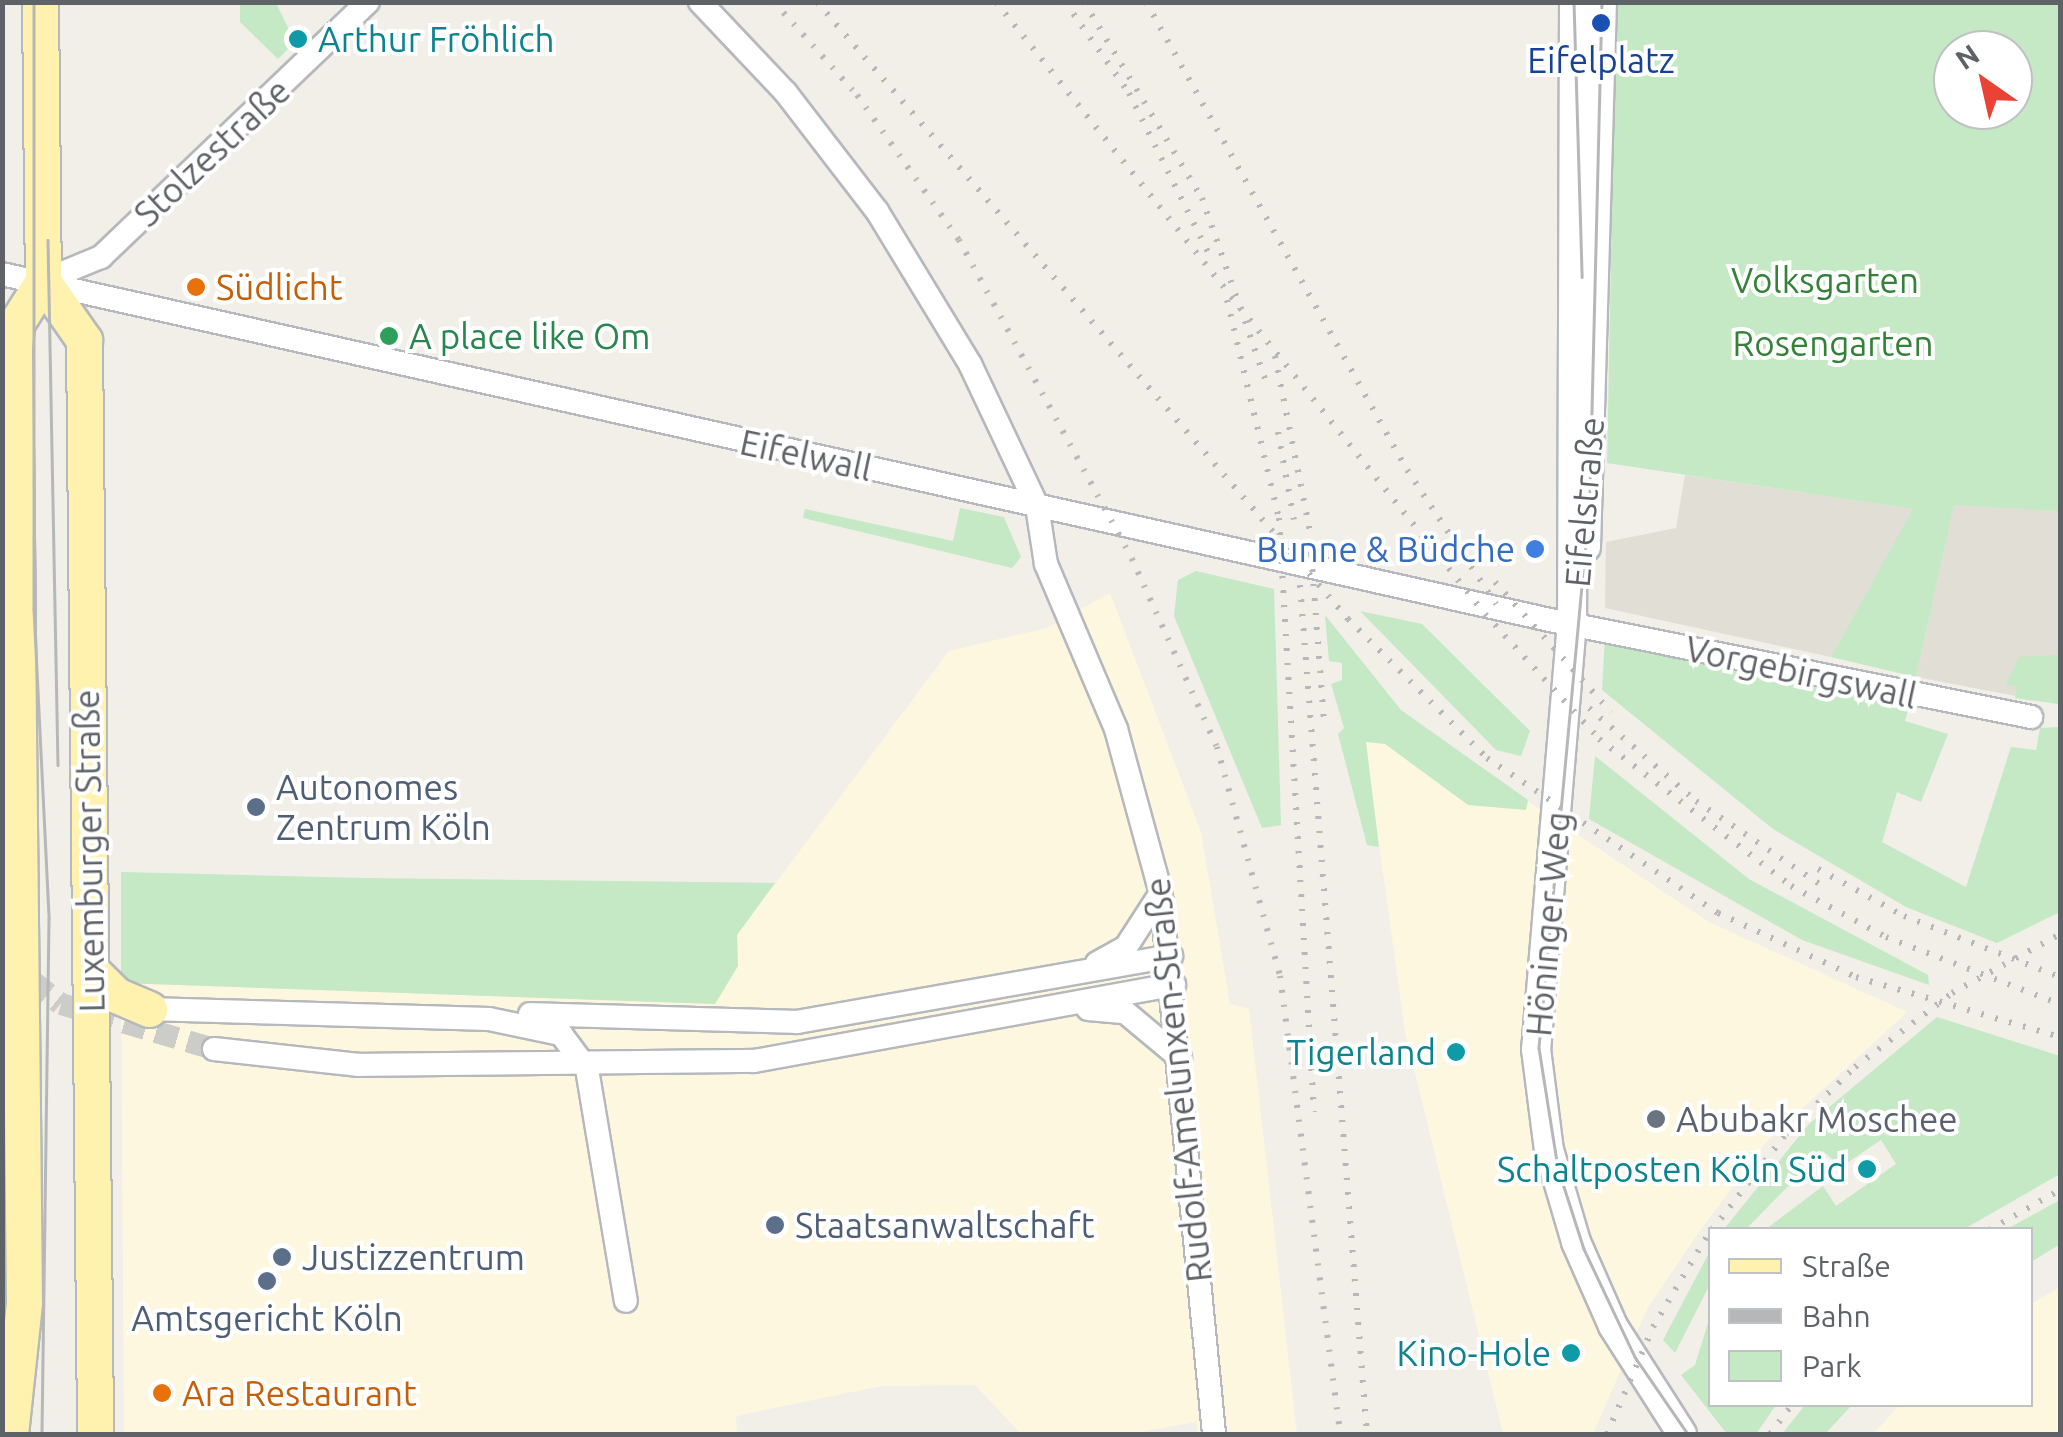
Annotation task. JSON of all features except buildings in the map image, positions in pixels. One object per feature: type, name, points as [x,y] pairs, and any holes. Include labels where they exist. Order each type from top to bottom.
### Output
[{"type":"main road","points":[[40,2],[43,281]]},
{"type":"main road","name":"Luxemburger Straße","points":[[10,1434],[24,1302],[8,382],[16,324],[43,281],[84,340],[95,1434]]},
{"type":"main road","points":[[91,970],[116,996],[149,1009]]},
{"type":"main road","points":[[92,1048],[117,1022],[149,1009]]},
{"type":"street","name":"Stolzestraße","points":[[43,281],[101,257],[368,2]]},
{"type":"street","name":"Rudolf-Amelunxen-Straße","points":[[700,2],[786,92],[877,212],[970,364],[1036,506],[1046,564],[1116,729],[1162,894],[1174,985],[1214,1434]]},
{"type":"street","name":"Eifelstraße","points":[[1572,622],[1574,2]]},
{"type":"street","name":"Eifelstraße","points":[[1572,622],[1590,500],[1602,2]]},
{"type":"street","name":"Eifelwall","points":[[2,274],[1572,622]]},
{"type":"street","name":"Vorgebirgswall","points":[[1572,622],[2030,717]]},
{"type":"street","name":"Höninger Weg","points":[[1572,622],[1536,986],[1538,1079],[1554,1172],[1596,1289],[1682,1434]]},
{"type":"street","points":[[1076,972],[1126,946],[1162,894]]},
{"type":"street","points":[[149,1009],[489,1019],[798,1022],[1171,956]]},
{"type":"street","points":[[214,1050],[358,1065],[587,1069],[676,1063],[802,1054],[1174,985]]},
{"type":"street","points":[[875,1041],[869,1026],[884,1006]]},
{"type":"street","points":[[1070,1006],[1125,1012],[1180,1058]]},
{"type":"street","points":[[489,1019],[561,1034],[608,1054],[676,1063]]},
{"type":"street","points":[[798,1022],[812,1038],[802,1054]]},
{"type":"street","points":[[561,1034],[587,1069],[626,1301]]},
{"type":"shaded area","points":[[1685,475],[1914,509],[1831,657],[1605,608],[1606,542],[1676,528]]},
{"type":"shaded area","points":[[1954,504],[2060,511],[2058,704],[1916,677]]},
{"type":"shaded area","points":[[1110,593],[1201,832],[1230,1004],[1249,1009],[1297,1434],[1198,1434],[1196,1422],[1128,1434],[1021,1434],[975,1385],[881,1386],[736,1416],[737,1434],[124,1434],[121,983],[715,1004],[738,966],[737,935],[949,651],[1047,628]]},
{"type":"shaded area","points":[[1373,720],[1482,771],[1709,922],[1907,1012],[1765,1143],[1648,1307],[1593,1434],[1503,1434],[1405,1032],[1365,742]]},
{"type":"shaded area","points":[[2060,1287],[2060,1434],[1873,1434],[1898,1407],[2033,1407],[2033,1303]]},
{"type":"green space","points":[[227,3],[276,3],[295,42],[278,59],[240,22],[240,4]]},
{"type":"green space","name":"Volksgarten","points":[[1616,3],[2060,3],[2060,511],[1954,505],[1916,677],[1831,657],[1913,509],[1607,463]]},
{"type":"green space","points":[[960,508],[1004,517],[1021,557],[1012,568],[803,518],[805,509],[953,541]]},
{"type":"green space","points":[[1196,571],[1274,589],[1281,825],[1262,828],[1174,616],[1178,580]]},
{"type":"green space","points":[[1360,611],[1422,624],[1530,731],[1521,756],[1496,750]]},
{"type":"green space","points":[[1325,615],[1401,710],[1528,800],[1526,810],[1468,805],[1385,744],[1366,742],[1379,847],[1367,845],[1338,734],[1344,728],[1331,684],[1342,680],[1342,663],[1329,661]]},
{"type":"green space","points":[[1605,637],[1909,707],[1905,721],[1948,734],[1921,802],[1897,792],[1882,842],[1966,887],[2011,747],[2036,750],[2040,728],[2060,727],[2060,912],[1997,943],[1906,907],[1773,829],[1602,690]]},
{"type":"green space","points":[[2058,655],[2058,704],[2015,698],[2017,686],[2006,684],[2019,657]]},
{"type":"green space","points":[[1595,756],[1749,879],[1928,975],[1929,985],[1802,940],[1589,819]]},
{"type":"green space","points":[[121,872],[775,883],[737,935],[738,966],[715,1004],[121,983]]},
{"type":"green space","points":[[1937,1017],[2060,1056],[2060,1174],[1967,1227],[1769,1227],[1823,1186],[1836,1206],[1896,1164],[1881,1140],[1841,1167],[1823,1151],[1748,1227],[1726,1227],[1809,1124]]},
{"type":"green space","points":[[2060,1200],[2060,1244],[2033,1261],[2033,1227],[2011,1227]]},
{"type":"green space","points":[[1708,1255],[1708,1288],[1675,1353],[1663,1340]]},
{"type":"green space","points":[[1708,1323],[1708,1407],[1775,1407],[1756,1434],[1727,1434],[1681,1375],[1695,1365]]},
{"type":"green space","points":[[1803,1407],[1850,1407],[1825,1434],[1782,1434]]},
{"type":"tunnel","points":[[2,925],[31,980],[61,1004],[214,1049]]},
{"type":"tram line","points":[[34,2],[34,609],[49,919],[42,1434]]},
{"type":"tram line","points":[[1574,2],[1582,277]]},
{"type":"tram line","points":[[1602,2],[1590,500],[1539,1048],[1558,1168],[1584,1249],[1635,1357],[1688,1434]]},
{"type":"tram line","points":[[48,240],[58,765]]},
{"type":"railway","points":[[774,2],[857,95],[959,240],[1132,559],[1217,747],[1280,976],[1340,1434]]},
{"type":"railway","points":[[817,2],[1348,619],[1487,758],[1718,913],[1856,977],[2060,1037]]},
{"type":"railway","points":[[996,2],[1485,614],[1599,739],[1791,886],[1886,937],[2060,1004]]},
{"type":"railway","points":[[1065,2],[1129,93],[1211,258]]},
{"type":"railway","points":[[1084,2],[1202,198],[1268,388]]},
{"type":"railway","points":[[1146,2],[1407,470],[1496,604]]},
{"type":"railway","points":[[1227,300],[1279,518],[1314,1112]]},
{"type":"railway","points":[[1275,356],[1309,526],[1324,722]]},
{"type":"railway","points":[[1278,432],[1294,520]]},
{"type":"railway","points":[[1495,582],[1611,712]]},
{"type":"railway","points":[[1300,585],[1367,1434]]},
{"type":"railway","points":[[1589,708],[1696,801],[1827,889]]},
{"type":"railway","points":[[1818,869],[1904,916],[2060,977]]},
{"type":"railway","points":[[1714,1227],[1786,1134],[1855,1067],[1952,993],[2060,934]]},
{"type":"railway","points":[[1994,1227],[2060,1190]]},
{"type":"railway","points":[[1607,1434],[1653,1327],[1708,1234]]},
{"type":"railway","points":[[1770,1434],[1791,1407]]},
{"type":"place","name":"Eifelplatz","points":[[1601,23]]},
{"type":"place","name":"Arthur Fröhlich","points":[[298,39]]},
{"type":"place","name":"Südlicht","points":[[196,287]]},
{"type":"place","name":"A place like Om","points":[[389,336]]},
{"type":"place","name":"Bunne & Büdche","points":[[1535,549]]},
{"type":"place","name":"Autonomes Zentrum Köln","points":[[256,807]]},
{"type":"place","name":"Tigerland","points":[[1456,1052]]},
{"type":"place","name":"Abubakr Moschee","points":[[1656,1119]]},
{"type":"place","name":"Schaltposten Köln Süd","points":[[1867,1169]]},
{"type":"place","name":"Staatsanwaltschaft","points":[[775,1225]]},
{"type":"place","name":"Justizzentrum","points":[[282,1257]]},
{"type":"place","name":"Amtsgericht Köln","points":[[267,1281]]},
{"type":"place","name":"Kino-Hole","points":[[1571,1353]]},
{"type":"place","name":"Ara Restaurant","points":[[162,1393]]},
{"type":"park label","name":"Rosengarten","points":[[1833,343]]}]
